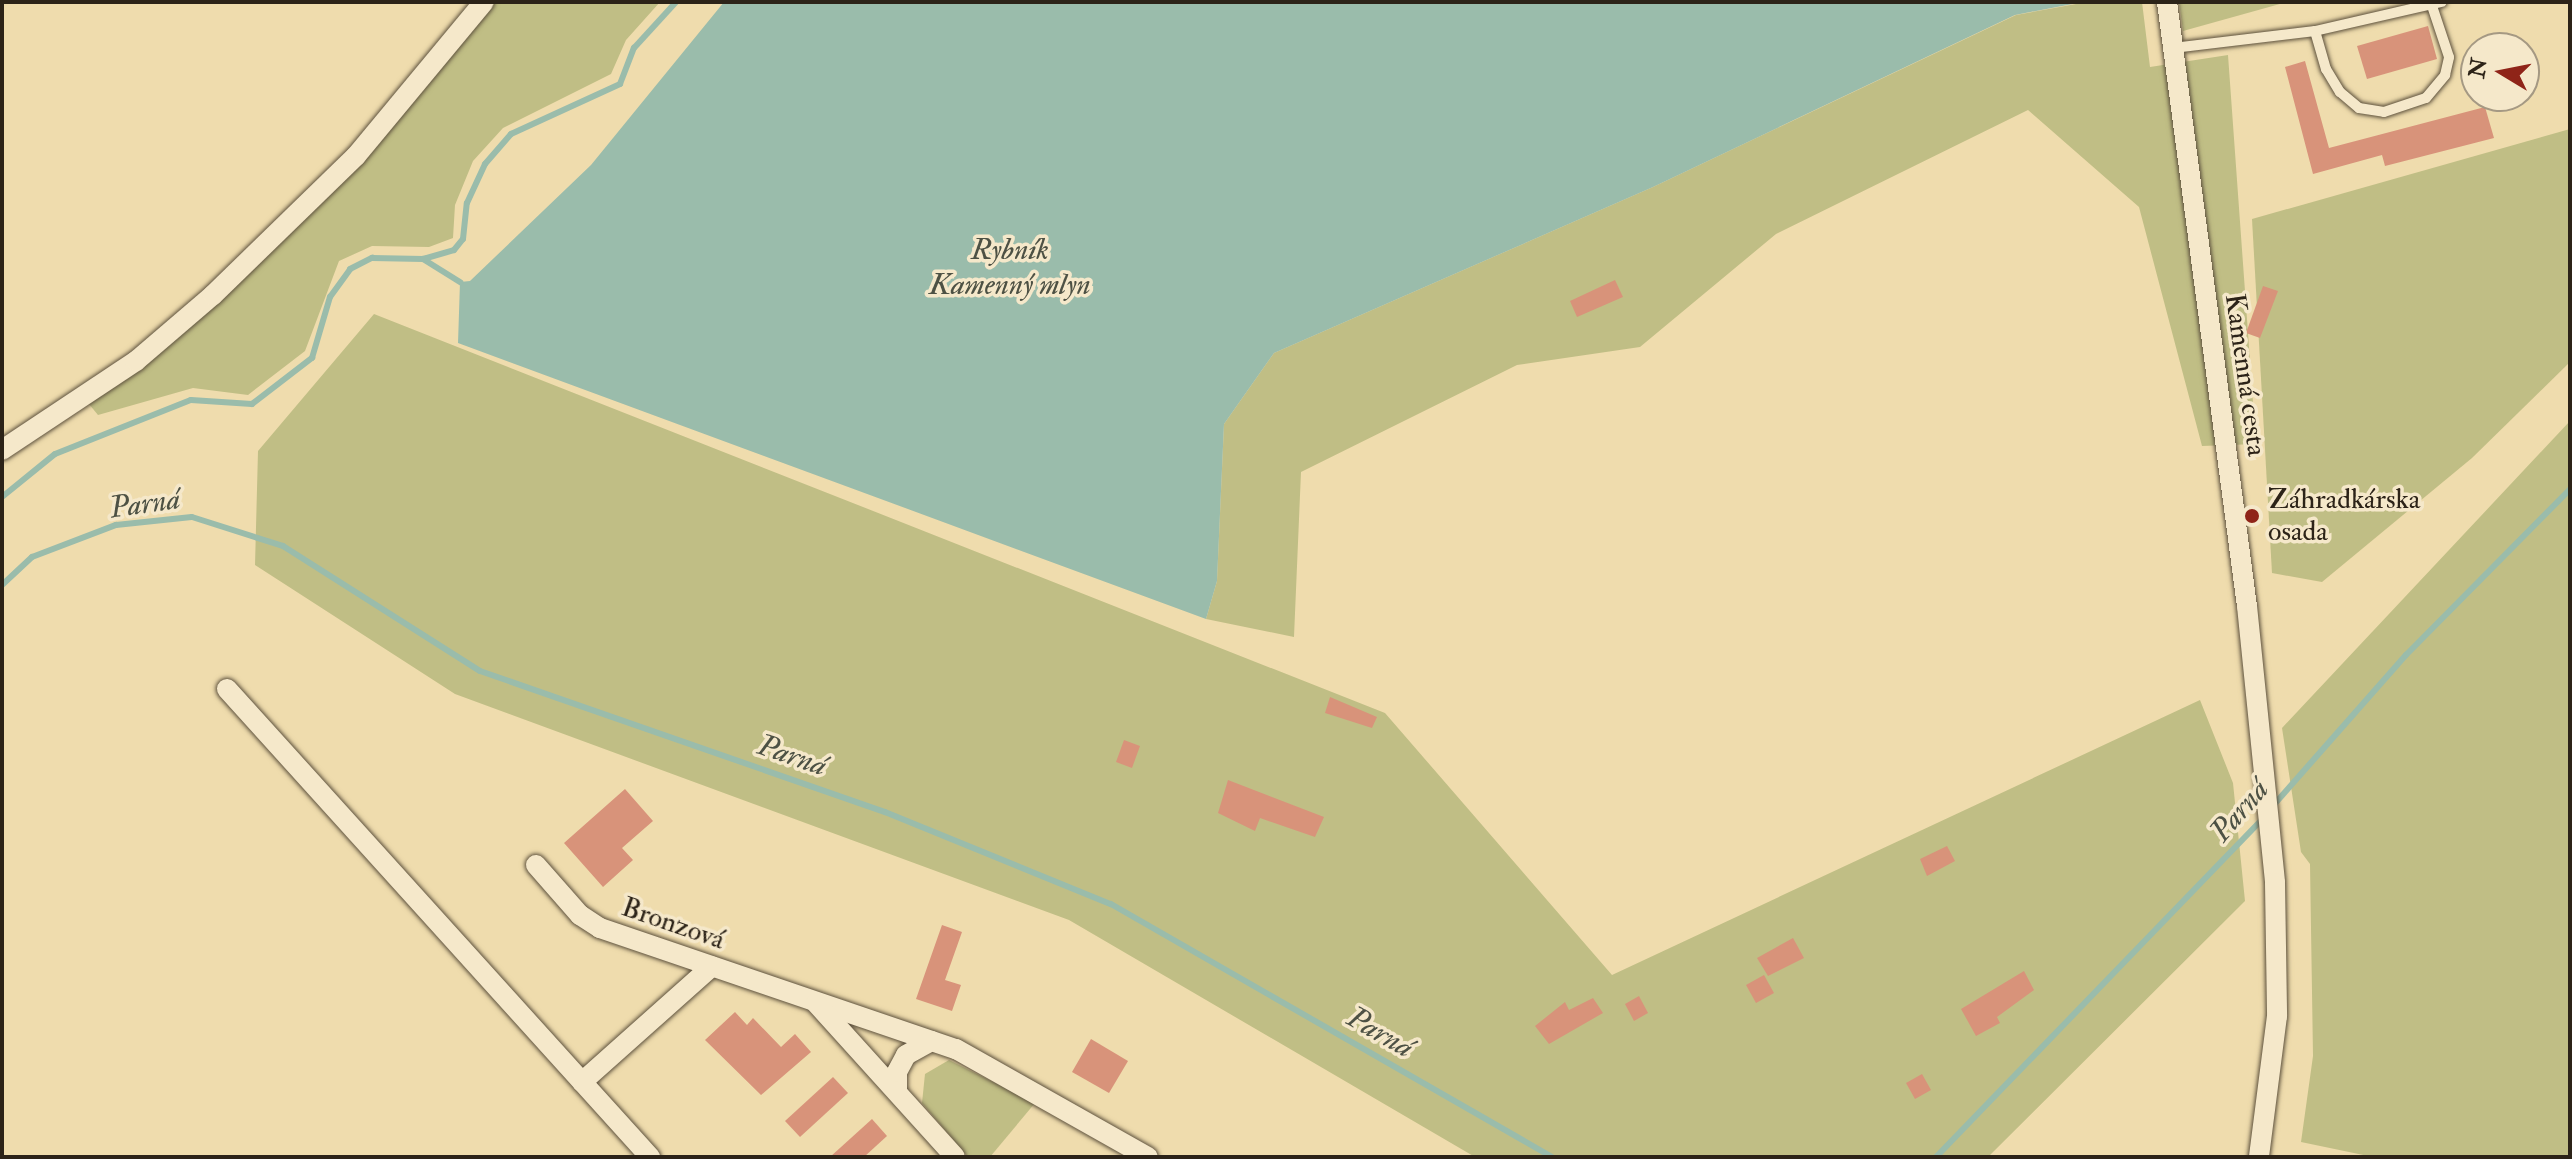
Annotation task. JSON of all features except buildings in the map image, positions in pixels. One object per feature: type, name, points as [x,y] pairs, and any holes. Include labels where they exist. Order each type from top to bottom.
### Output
[{"type":"street","points":[[2,450],[136,361],[213,295],[356,156],[484,2]]},
{"type":"street","name":"Kamenná cesta","points":[[2167,2],[2247,606],[2275,883],[2277,1016],[2259,1157]]},
{"type":"street","points":[[227,689],[650,1157]]},
{"type":"street","name":"Bronzová","points":[[536,865],[592,924],[931,1041],[991,1065],[1148,1157]]},
{"type":"street","points":[[582,1082],[712,966]]},
{"type":"street","name":"Bronzová","points":[[815,1001],[955,1157]]},
{"type":"street","points":[[897,1091],[897,1072],[906,1055],[931,1041]]},
{"type":"lane","points":[[2173,48],[2315,31],[2437,4],[2449,57],[2445,75],[2426,98],[2384,112],[2359,108],[2340,92],[2326,69],[2315,31]]},
{"type":"shaded area","points":[[492,2],[660,2],[626,40],[611,74],[503,128],[473,161],[455,205],[453,238],[429,247],[372,246],[339,261],[305,351],[248,395],[193,388],[98,415],[84,398],[142,368]]},
{"type":"shaded area","points":[[2087,2],[2142,2],[2150,67],[2228,55],[2256,444],[2202,446],[2139,207],[2028,110],[1776,234],[1640,347],[1517,365],[1301,472],[1294,637],[1206,619],[1217,581],[1224,424],[1274,353],[1653,187],[2016,15]]},
{"type":"shaded area","points":[[2179,2],[2287,2],[2183,31]]},
{"type":"shaded area","points":[[2570,129],[2570,362],[2472,458],[2322,582],[2272,573],[2252,219]]},
{"type":"shaded area","points":[[374,314],[1385,713],[1612,975],[2200,700],[2233,783],[2245,901],[1988,1157],[1475,1157],[1069,920],[455,694],[255,565],[258,451]]},
{"type":"shaded area","points":[[2570,421],[2570,1157],[2373,1157],[2301,1142],[2313,1056],[2310,864],[2301,852],[2282,728]]},
{"type":"shaded area","points":[[949,1060],[1035,1103],[990,1157],[968,1157],[922,1103],[925,1074]]},
{"type":"water","name":"Rybník Kamenný mlyn","points":[[724,2],[2083,2],[2015,15],[1653,187],[1274,353],[1224,424],[1217,581],[1206,619],[458,343],[460,282],[470,281],[591,165]]},
{"type":"waterway","points":[[2,497],[55,454],[191,400],[252,404],[312,358],[330,297],[350,269],[372,258],[423,259],[454,250],[463,239],[467,203],[485,164],[511,134],[620,84],[634,48],[676,2]]},
{"type":"waterway","points":[[423,259],[460,282]]},
{"type":"waterway","name":"Parná","points":[[2271,808],[2406,655],[2570,489]]},
{"type":"waterway","name":"Parná","points":[[2,585],[32,557],[116,525],[192,517],[283,546],[480,671],[885,812],[1111,904],[1552,1157]]},
{"type":"waterway","name":"Parná","points":[[1936,1157],[2264,817]]},
{"type":"place","name":"Záhradkárska osada","points":[[2252,516]]}]
